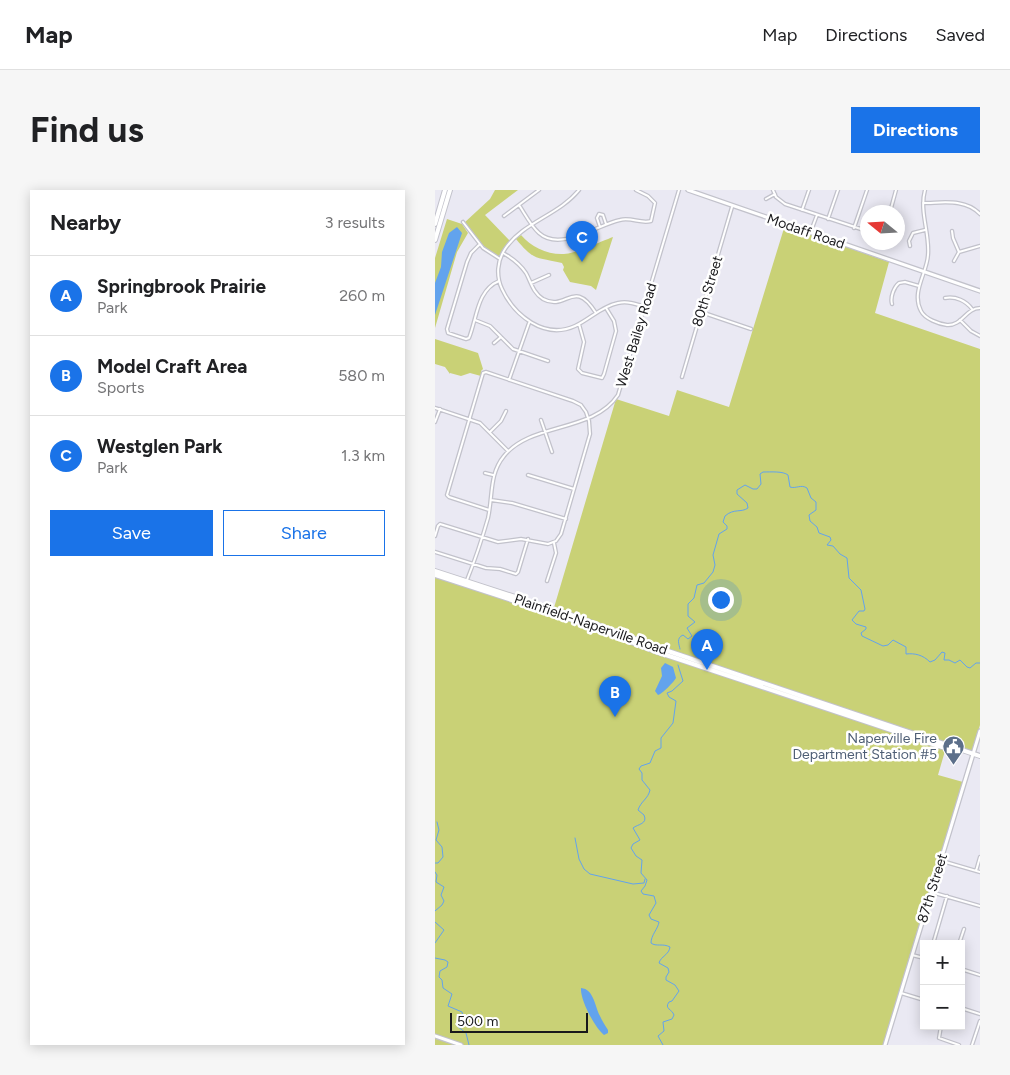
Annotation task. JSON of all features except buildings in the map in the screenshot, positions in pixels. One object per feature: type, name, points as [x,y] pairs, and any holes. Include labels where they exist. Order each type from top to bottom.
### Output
[{"type":"main road","points":[[435,224],[445,190]]},
{"type":"main road","points":[[435,240],[450,190]]},
{"type":"main road","name":"Plainfield-Naperville Road","points":[[435,573],[577,617],[668,652],[944,744],[945,746],[980,756]]},
{"type":"street","points":[[504,216],[539,190]]},
{"type":"street","points":[[579,190],[570,199],[514,239],[503,252],[498,271],[499,281],[511,305],[518,314],[529,322],[548,329],[558,330],[567,329],[579,324],[606,308],[624,302],[645,307]]},
{"type":"street","points":[[519,205],[532,225],[545,237],[560,240],[628,219],[650,222],[655,202],[636,190]]},
{"type":"street","name":"West Bailey Road","points":[[466,583],[482,537],[491,500],[493,475],[499,462],[508,451],[521,442],[588,418],[606,408],[617,395],[679,190]]},
{"type":"street","name":"Modaff Road","points":[[688,190],[980,291]]},
{"type":"street","points":[[773,190],[783,202],[860,230]]},
{"type":"street","points":[[802,210],[809,190]]},
{"type":"street","points":[[828,219],[838,190]]},
{"type":"street","points":[[854,228],[867,190]]},
{"type":"street","points":[[892,205],[896,190]]},
{"type":"street","points":[[925,190],[923,202],[928,253],[919,286],[921,312],[925,316],[947,325],[960,320],[972,309],[980,308]]},
{"type":"street","points":[[766,199],[775,194]]},
{"type":"street","points":[[923,202],[963,203],[972,207],[980,214]]},
{"type":"street","name":"80th Street","points":[[682,377],[733,206]]},
{"type":"street","points":[[600,227],[597,218],[599,214],[602,214],[606,225]]},
{"type":"street","points":[[811,232],[817,215]]},
{"type":"street","points":[[463,222],[479,245],[500,259]]},
{"type":"street","points":[[910,246],[909,241],[913,233],[926,230]]},
{"type":"street","points":[[952,231],[959,252]]},
{"type":"street","points":[[479,245],[471,253],[467,262],[447,332],[468,339],[483,294],[489,287],[499,281]]},
{"type":"street","points":[[954,261],[959,252],[980,246]]},
{"type":"street","points":[[503,252],[519,264],[537,294],[545,300],[557,302],[573,296],[580,296],[588,302],[596,314]]},
{"type":"street","points":[[531,283],[549,275]]},
{"type":"street","points":[[893,304],[891,298],[895,287],[899,283],[905,282],[919,286]]},
{"type":"street","points":[[945,298],[951,297],[965,302],[972,309]]},
{"type":"street","points":[[579,324],[584,342],[578,369],[583,373],[602,378],[616,331],[615,323],[606,308]]},
{"type":"street","points":[[701,312],[751,329]]},
{"type":"street","points":[[475,320],[490,326],[510,346],[548,361]]},
{"type":"street","points":[[960,320],[971,331],[980,336]]},
{"type":"street","points":[[509,380],[529,322]]},
{"type":"street","points":[[494,343],[501,337]]},
{"type":"street","points":[[435,536],[440,524],[498,542],[516,539],[545,544],[554,543],[560,536],[566,519],[589,438],[588,418],[583,407],[574,402],[486,372],[483,373],[447,494],[449,497],[489,510]]},
{"type":"street","points":[[435,408],[483,425],[508,451]]},
{"type":"street","points":[[435,422],[440,409]]},
{"type":"street","points":[[490,432],[501,421],[506,411]]},
{"type":"street","points":[[541,420],[552,452]]},
{"type":"street","points":[[485,473],[493,475]]},
{"type":"street","points":[[528,475],[574,489]]},
{"type":"street","points":[[491,500],[512,503],[566,519]]},
{"type":"street","points":[[435,552],[486,568],[500,569],[517,574],[528,540]]},
{"type":"street","points":[[547,582],[556,551],[554,543]]},
{"type":"street","name":"87th Street","points":[[885,1045],[980,730]]},
{"type":"street","points":[[976,871],[980,857]]},
{"type":"street","points":[[941,861],[980,872]]},
{"type":"street","points":[[931,892],[980,906]]},
{"type":"street","points":[[934,940],[947,896]]},
{"type":"street","points":[[960,940],[963,929]]},
{"type":"street","points":[[912,955],[920,957]]},
{"type":"street","points":[[965,970],[980,974]]},
{"type":"street","points":[[901,993],[920,999]]},
{"type":"street","points":[[965,1009],[980,1014]]},
{"type":"street","points":[[972,1045],[980,1021]]},
{"type":"street","points":[[940,1030],[939,1038],[959,1045]]},
{"type":"street","points":[[435,1036],[461,1045]]},
{"type":"green space","points":[[495,190],[518,190],[485,215],[510,241],[499,257],[488,251],[464,223],[490,199]]},
{"type":"green space","points":[[447,219],[462,224],[468,233],[457,252],[435,328],[435,258]]},
{"type":"green space","points":[[785,225],[889,262],[875,313],[980,349],[980,725],[972,751],[947,744],[938,775],[963,782],[884,1045],[435,1045],[435,576],[471,584],[553,611],[616,399],[669,416],[677,390],[729,407]]},
{"type":"green space","points":[[521,235],[540,249],[558,254],[574,252],[613,237],[596,290],[591,286],[570,282],[563,270],[562,263],[541,259],[532,255],[516,239]]},
{"type":"green space","points":[[435,339],[478,353],[483,369],[481,376],[470,373],[461,376],[450,374],[445,367],[435,364]]},
{"type":"water","points":[[457,227],[462,233],[435,315],[435,283],[441,267],[442,252],[449,233]]},
{"type":"water","points":[[665,663],[673,667],[676,678],[668,688],[658,695],[655,691],[662,676],[661,668]]},
{"type":"water","points":[[581,988],[591,995],[608,1033],[604,1035],[593,1020],[585,1006]]},
{"type":"waterway","points":[[680,649],[679,638],[683,635],[688,639],[692,636],[687,628],[695,622],[688,616],[688,604],[694,598],[697,585],[704,583],[713,572],[715,565],[713,555],[719,534],[727,529],[723,522],[725,516],[731,512],[748,508],[747,503],[737,494],[737,490],[745,485],[757,489],[761,484],[760,474],[763,472],[777,472],[788,475],[790,487],[803,486],[807,488],[811,498],[816,502],[816,510],[809,515],[810,521],[817,527],[819,533],[830,537],[831,540],[827,545],[833,546],[840,554],[847,558],[849,578],[861,590],[865,609],[864,611],[859,611],[852,620],[856,624],[866,627],[861,633],[862,636],[883,646],[888,645],[893,640],[906,647],[906,654],[919,655],[930,662],[935,660],[942,652],[945,653],[944,660],[955,663],[960,660],[970,668],[976,663],[980,663]]},
{"type":"waterway","points":[[663,1045],[658,1036],[664,1031],[663,1022],[672,1019],[674,1015],[667,1006],[679,991],[675,985],[666,980],[669,972],[668,968],[659,963],[670,947],[651,943],[659,922],[651,919],[649,915],[656,903],[654,896],[643,894],[641,891],[647,880],[641,873],[642,860],[636,856],[631,848],[633,844],[640,840],[633,828],[645,820],[644,815],[638,810],[650,790],[642,780],[642,773],[639,769],[641,766],[650,763],[655,751],[661,748],[661,738],[673,723],[676,701],[669,697],[667,693],[683,681],[678,665]]},
{"type":"waterway","points":[[435,863],[438,863],[443,857],[442,847],[436,840],[439,830],[437,822]]},
{"type":"waterway","points":[[575,838],[579,859],[584,869],[590,874],[633,884],[644,883],[645,879]]},
{"type":"waterway","points":[[435,872],[437,875],[436,882],[444,887],[441,895],[444,901],[435,911]]},
{"type":"waterway","points":[[435,922],[444,930],[435,943]]},
{"type":"waterway","points":[[435,958],[448,962],[447,967],[440,971],[439,977],[442,980],[443,988],[452,994],[448,1006],[462,1012],[463,1016],[457,1026],[466,1033],[469,1045]]},
{"type":"place","name":"Westglen Park","points":[[582,262]]},
{"type":"place","name":"Springbrook Prairie","points":[[707,670]]},
{"type":"place","name":"Model Craft Area","points":[[615,717]]},
{"type":"place","name":"Naperville Fire Department Station #5","points":[[953,765]]}]
